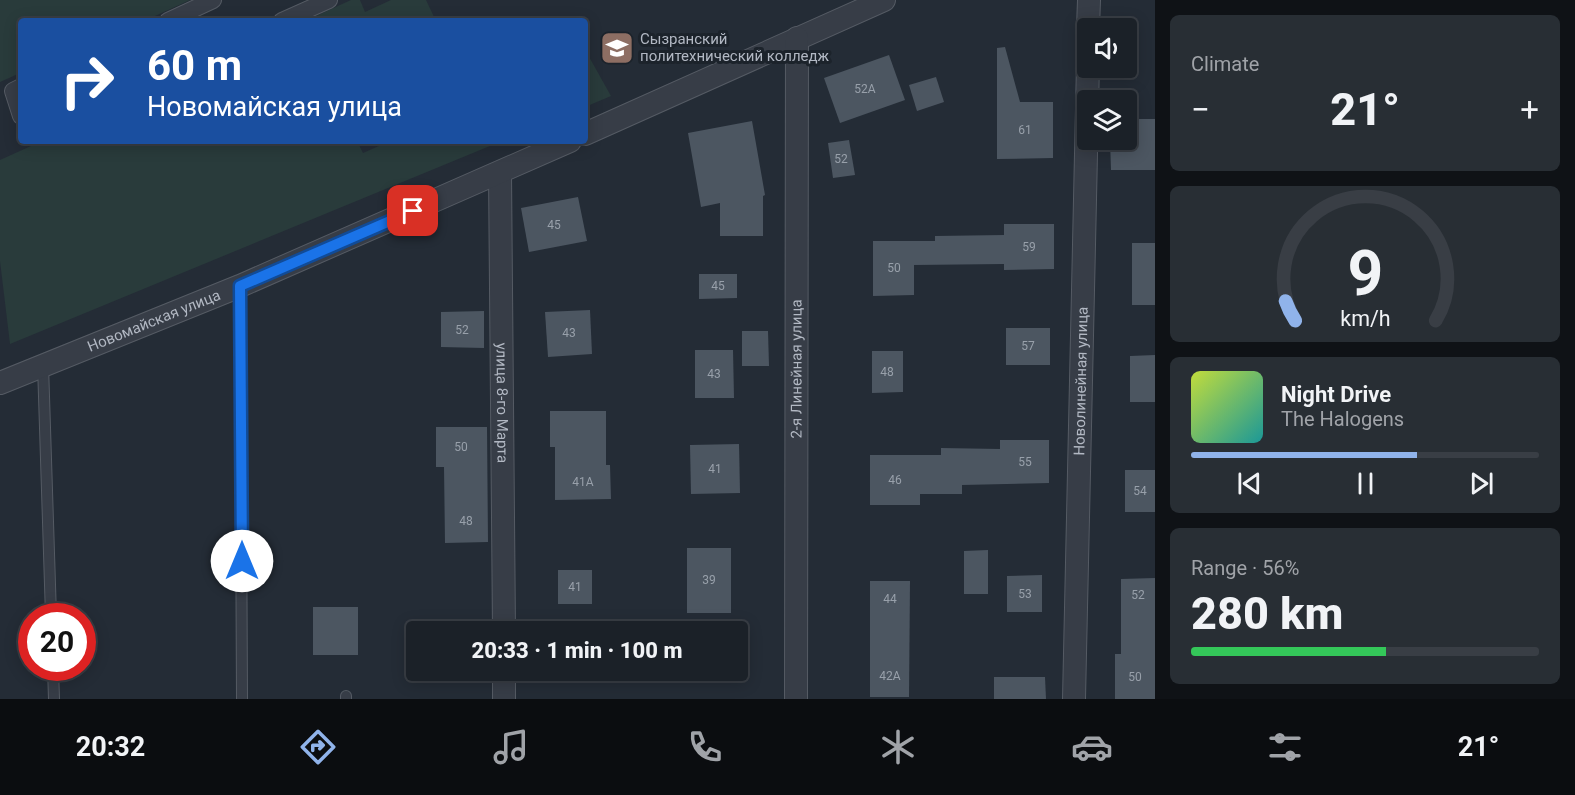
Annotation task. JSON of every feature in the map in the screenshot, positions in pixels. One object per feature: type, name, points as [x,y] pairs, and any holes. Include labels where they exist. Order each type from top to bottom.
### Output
[{"type":"street","points":[[174,18],[213,0]]},
{"type":"street","points":[[289,18],[329,0]]},
{"type":"street","points":[[588,133],[884,0]]},
{"type":"street","points":[[1088,18],[1089,0]]},
{"type":"street","name":"2-я Линейная улица","points":[[796,699],[797,38]]},
{"type":"street","name":"Новолинейная улица","points":[[1074,699],[1088,78]]},
{"type":"street","points":[[18,88],[13,91],[18,107]]},
{"type":"street","name":"Новомайская улица","points":[[0,383],[42,364],[240,286],[563,144]]},
{"type":"street","name":"улица 8-го Марта","points":[[500,173],[504,621]]},
{"type":"street","points":[[504,681],[504,699]]},
{"type":"lane","points":[[240,286],[242,699]]},
{"type":"lane","points":[[42,364],[51,603]]},
{"type":"lane","points":[[53,681],[54,699]]},
{"type":"shaded area","points":[[0,0],[190,0],[151,18],[18,18],[18,74],[0,82]]},
{"type":"shaded area","points":[[351,0],[360,0],[365,12],[391,0],[426,0],[435,18],[312,18]]},
{"type":"shaded area","points":[[588,55],[611,96],[588,106]]},
{"type":"shaded area","points":[[35,144],[64,146],[68,144],[358,144],[363,153],[383,144],[495,144],[10,344],[0,261],[0,160]]},
{"type":"building","points":[[1005,47],[1020,102],[1053,102],[1053,158],[997,159],[997,48]]},
{"type":"building","points":[[889,55],[905,100],[840,123],[824,78]]},
{"type":"building","points":[[936,77],[944,102],[917,111],[909,85]]},
{"type":"building","points":[[1137,119],[1155,119],[1155,170],[1111,170],[1110,150],[1137,150]]},
{"type":"building","points":[[752,121],[765,195],[763,196],[763,236],[720,236],[720,203],[701,207],[688,133]]},
{"type":"building","points":[[849,140],[855,175],[833,178],[828,143]]},
{"type":"building","points":[[578,197],[587,241],[529,252],[521,208]]},
{"type":"building","points":[[1004,224],[1054,224],[1054,269],[1004,270],[1004,264],[914,265],[914,295],[873,296],[873,241],[935,241],[935,236],[1004,235]]},
{"type":"building","points":[[1132,243],[1155,243],[1155,305],[1132,305]]},
{"type":"building","points":[[699,274],[737,274],[737,298],[699,299]]},
{"type":"building","points":[[590,310],[592,354],[548,357],[545,312]]},
{"type":"building","points":[[484,311],[484,348],[441,347],[441,312]]},
{"type":"building","points":[[1006,328],[1050,328],[1050,365],[1006,365]]},
{"type":"building","points":[[742,331],[768,331],[769,366],[742,366]]},
{"type":"building","points":[[695,350],[733,350],[734,398],[695,398]]},
{"type":"building","points":[[872,351],[903,351],[903,392],[872,393]]},
{"type":"building","points":[[1155,355],[1155,402],[1130,402],[1130,356]]},
{"type":"building","points":[[550,411],[606,411],[606,465],[610,465],[611,499],[555,500],[555,447],[550,447]]},
{"type":"building","points":[[436,427],[487,427],[488,542],[445,543],[444,467],[436,467]]},
{"type":"building","points":[[1000,440],[1049,440],[1049,483],[962,485],[962,494],[920,494],[920,505],[870,505],[870,455],[941,455],[941,448],[1000,449]]},
{"type":"building","points":[[739,444],[740,493],[691,494],[690,445]]},
{"type":"building","points":[[1125,470],[1155,470],[1155,512],[1125,512]]},
{"type":"building","points":[[687,548],[731,548],[731,613],[687,613]]},
{"type":"building","points":[[988,550],[988,594],[964,594],[964,551]]},
{"type":"building","points":[[558,570],[592,570],[592,604],[558,604]]},
{"type":"building","points":[[1042,575],[1042,612],[1007,612],[1007,576]]},
{"type":"building","points":[[1155,578],[1155,699],[1115,699],[1115,654],[1121,654],[1121,579]]},
{"type":"building","points":[[870,581],[910,581],[909,697],[870,697]]},
{"type":"building","points":[[313,607],[358,607],[358,655],[313,655]]},
{"type":"building","points":[[994,677],[1045,677],[1046,699],[994,699]]},
{"type":"place","name":"Сызранский политехнический колледж","points":[[617,48]]},
{"type":"route","points":[[242,561],[240,286],[413,211]]}]
